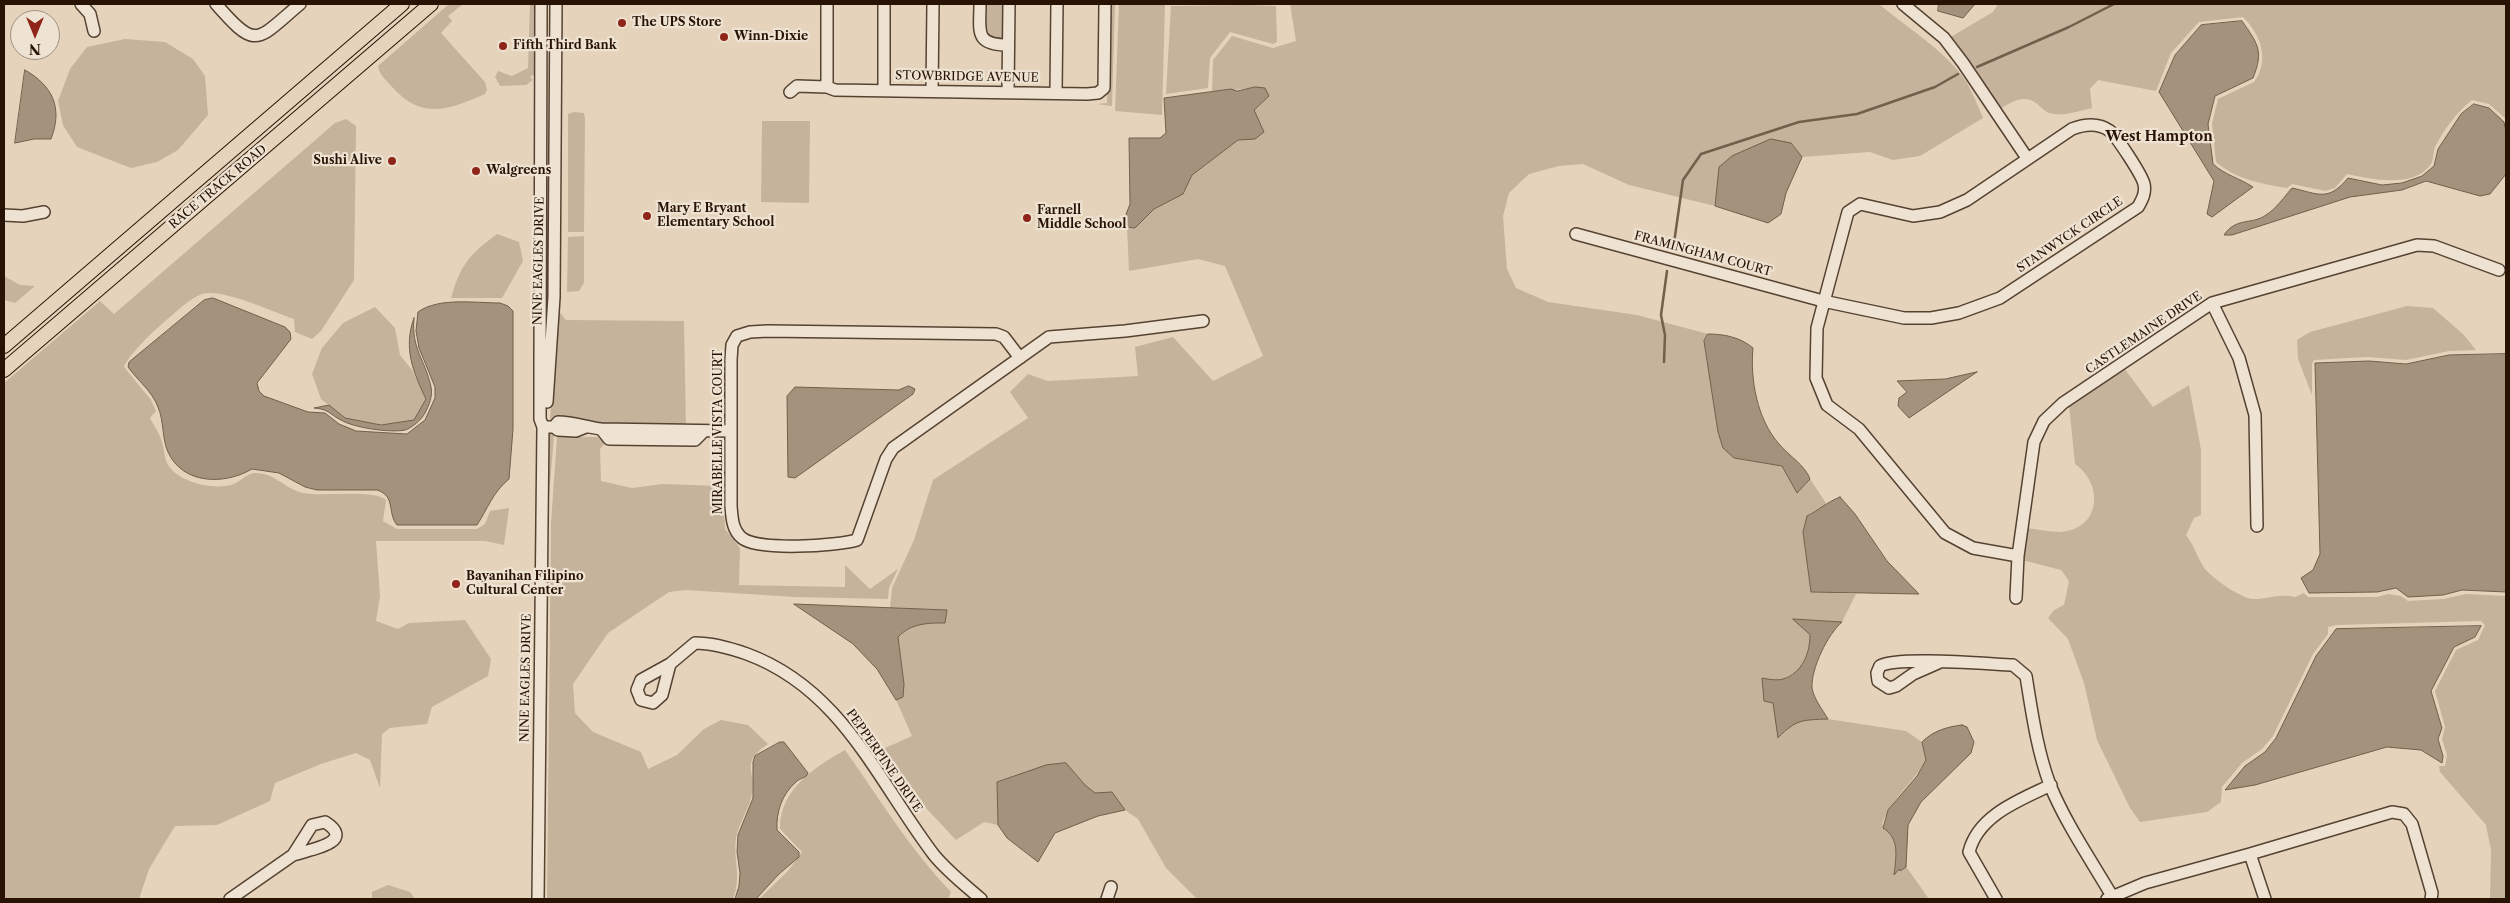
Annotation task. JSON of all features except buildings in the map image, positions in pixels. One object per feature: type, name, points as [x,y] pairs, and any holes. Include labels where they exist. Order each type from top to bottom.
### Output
[{"type":"main road","name":"RACE TRACK ROAD","points":[[4,370],[431,4]]},
{"type":"main road","name":"RACE TRACK ROAD","points":[[4,346],[399,6]]},
{"type":"main road","points":[[332,65],[362,65],[371,47],[396,23],[399,6]]},
{"type":"main road","points":[[20,332],[33,345]]},
{"type":"street","points":[[81,4],[90,14],[94,30]]},
{"type":"street","points":[[216,4],[241,32],[249,36],[266,33],[300,4]]},
{"type":"street","name":"NINE EAGLES DRIVE","points":[[541,4],[540,419],[548,427]]},
{"type":"street","name":"NINE EAGLES DRIVE","points":[[538,899],[548,427],[546,421],[554,297],[556,4]]},
{"type":"street","points":[[826,4],[827,87]]},
{"type":"street","points":[[884,4],[884,89]]},
{"type":"street","points":[[932,90],[933,4]]},
{"type":"street","points":[[980,4],[980,34],[983,39],[992,44],[1008,44]]},
{"type":"street","points":[[1008,92],[1009,4]]},
{"type":"street","points":[[1056,92],[1057,4]]},
{"type":"street","name":"STOWBRIDGE AVENUE","points":[[794,89],[827,87],[835,90],[884,89],[1096,94],[1102,91],[1105,4]]},
{"type":"street","points":[[1903,4],[1944,38],[2027,158]]},
{"type":"street","name":"STANWYCK CIRCLE","points":[[1823,301],[1904,318],[1932,318],[1959,313],[2000,298],[2138,207],[2144,198],[2144,184],[2118,138],[2109,130],[2096,126],[2084,125],[2072,129],[1967,200],[1940,212],[1913,216],[1860,204],[1848,212],[1823,301],[1817,328],[1816,378],[1827,405],[1859,429],[1945,533],[1974,548],[2018,556]]},
{"type":"street","points":[[4,215],[23,216],[44,212]]},
{"type":"street","name":"FRAMINGHAM COURT","points":[[1576,234],[1823,301]]},
{"type":"street","name":"CASTLEMAINE DRIVE","points":[[2016,598],[2018,556],[2034,442],[2044,421],[2063,403],[2212,303],[2417,244],[2434,246],[2499,270]]},
{"type":"street","points":[[541,297],[554,297]]},
{"type":"street","points":[[2212,303],[2239,358],[2255,415],[2257,526]]},
{"type":"street","name":"MIRABELLE VISTA COURT","points":[[1020,358],[1004,337],[996,334],[750,332],[736,336],[732,345],[732,523],[742,538],[757,544],[839,545],[857,540],[886,459],[893,448],[1020,358],[1049,337],[1126,331],[1203,321]]},
{"type":"street","points":[[548,427],[558,422],[575,422],[586,427],[601,429],[609,439],[695,440],[704,431],[731,431]]},
{"type":"street","name":"PEPPERPINE DRIVE","points":[[670,664],[687,647],[695,643],[703,643],[765,661],[806,686],[848,729],[935,856],[949,872],[982,899]]},
{"type":"street","points":[[1938,662],[1913,674],[1896,686],[1889,688],[1878,681],[1877,673],[1880,666],[1886,663],[1938,662],[2013,665],[2020,669],[2026,676],[2039,750],[2051,785],[2109,897],[2145,883],[2392,812],[2404,814],[2412,824],[2432,893],[2431,899]]},
{"type":"street","points":[[1996,899],[1969,852],[1972,838],[2008,806],[2051,785]]},
{"type":"street","points":[[2250,854],[2265,899]]},
{"type":"street","points":[[230,899],[293,855]]},
{"type":"street","points":[[1107,899],[1111,888]]},
{"type":"shaded area","points":[[449,4],[463,4],[448,16],[452,21],[441,33],[485,82],[487,90],[485,94],[448,107],[437,109],[415,105],[393,88],[384,78],[378,66]]},
{"type":"shaded area","points":[[530,4],[535,4],[534,74],[530,77],[533,80],[526,85],[500,86],[495,77],[498,71],[512,76],[528,68]]},
{"type":"shaded area","points":[[986,4],[1003,4],[1003,35],[999,39],[989,39],[985,35]]},
{"type":"shaded area","points":[[1110,4],[1115,4],[1112,106],[1097,104],[1107,103]]},
{"type":"shaded area","points":[[1119,4],[1165,4],[1162,115],[1115,111]]},
{"type":"shaded area","points":[[1290,4],[1879,4],[1938,51],[1967,83],[1983,118],[1920,156],[1893,160],[1870,152],[1802,157],[1791,143],[1719,167],[1715,206],[1629,185],[1583,164],[1559,166],[1529,174],[1509,193],[1503,216],[1507,269],[1516,288],[1548,302],[1637,315],[1708,334],[1704,341],[1718,432],[1734,458],[1782,466],[1797,493],[1810,479],[1826,503],[1823,507],[1807,516],[1803,532],[1811,592],[1856,594],[1842,622],[1794,619],[1810,635],[1810,649],[1799,670],[1781,680],[1773,703],[1779,738],[1791,725],[1801,720],[1828,719],[1906,731],[1922,742],[1926,760],[1896,799],[1882,824],[1894,841],[1896,854],[1894,874],[1905,865],[1929,899],[1197,899],[1166,868],[1138,819],[1125,810],[1112,792],[1095,794],[1066,763],[997,782],[998,825],[984,822],[956,840],[910,791],[883,749],[912,736],[896,700],[903,697],[904,684],[898,637],[913,626],[945,623],[947,610],[890,608],[892,588],[914,540],[933,480],[1028,418],[1010,392],[1028,374],[1048,381],[1138,376],[1135,347],[1173,337],[1213,381],[1263,356],[1225,266],[1198,259],[1129,271],[1127,227],[1135,228],[1154,209],[1183,194],[1192,175],[1238,140],[1250,138],[1254,110],[1269,96],[1255,87],[1212,91],[1213,60],[1232,36],[1273,48],[1296,41]]},
{"type":"shaded area","points":[[1939,4],[1975,4],[1963,18],[1938,11]]},
{"type":"shaded area","points":[[1998,4],[2506,4],[2506,119],[2489,104],[2472,100],[2456,115],[2443,132],[2435,147],[2431,164],[2414,177],[2379,180],[2347,174],[2335,188],[2325,191],[2292,184],[2287,188],[2259,182],[2240,177],[2216,162],[2212,124],[2218,99],[2254,82],[2262,65],[2259,40],[2243,17],[2199,22],[2171,53],[2156,91],[2098,80],[2090,89],[2092,108],[2070,113],[2054,114],[2047,112],[2036,103],[2027,99],[2013,102],[2000,109],[1949,38],[1993,12]]},
{"type":"shaded area","points":[[1171,6],[1276,6],[1277,42],[1273,44],[1230,32],[1210,58],[1208,88],[1166,94]]},
{"type":"shaded area","points":[[2242,21],[2258,48],[2259,54],[2256,69],[2253,78],[2215,96],[2208,124],[2213,164],[2222,171],[2253,187],[2212,217],[2207,214],[2214,181],[2159,92],[2175,55],[2201,25]]},
{"type":"shaded area","points":[[125,39],[165,42],[193,59],[205,76],[208,115],[178,150],[157,162],[131,168],[77,147],[63,125],[58,101],[70,69],[87,47]]},
{"type":"shaded area","points":[[25,70],[43,83],[53,99],[56,117],[51,139],[34,139],[15,143]]},
{"type":"shaded area","points":[[1255,87],[1265,88],[1269,96],[1254,110],[1264,132],[1255,139],[1238,140],[1192,175],[1183,194],[1154,209],[1135,228],[1127,227],[1125,217],[1130,204],[1129,138],[1160,138],[1166,133],[1164,98],[1231,89],[1237,91]]},
{"type":"shaded area","points":[[2474,104],[2489,108],[2504,122],[2506,132],[2506,174],[2490,194],[2480,196],[2426,181],[2402,190],[2350,197],[2232,235],[2224,235],[2229,229],[2239,223],[2261,218],[2270,212],[2292,188],[2323,194],[2335,191],[2348,178],[2382,185],[2402,183],[2422,176],[2434,166],[2438,149],[2461,114]]},
{"type":"shaded area","points":[[574,112],[584,113],[585,119],[584,232],[568,232],[568,114]]},
{"type":"shaded area","points":[[346,119],[356,126],[354,280],[321,331],[312,339],[295,332],[294,319],[234,297],[222,294],[202,294],[186,303],[152,333],[135,351],[124,367],[151,400],[156,411],[150,418],[163,444],[166,461],[177,474],[194,483],[214,486],[231,485],[251,474],[261,473],[303,493],[360,494],[380,497],[386,500],[383,521],[397,529],[477,529],[485,524],[490,511],[509,508],[504,545],[485,541],[376,541],[380,596],[376,621],[398,629],[409,623],[465,620],[491,659],[488,676],[432,707],[427,724],[390,728],[382,734],[380,788],[370,760],[356,753],[321,764],[275,783],[270,801],[217,825],[175,826],[149,869],[139,899],[4,899],[4,383],[100,301],[114,314],[335,123]]},
{"type":"shaded area","points":[[762,121],[810,121],[809,203],[761,202]]},
{"type":"shaded area","points":[[1771,139],[1791,143],[1802,157],[1786,193],[1781,214],[1768,223],[1715,206],[1719,167],[1732,156]]},
{"type":"shaded area","points":[[497,234],[519,242],[523,261],[502,298],[451,298],[458,277],[467,261],[479,248]]},
{"type":"shaded area","points":[[584,236],[584,283],[579,291],[567,292],[568,237]]},
{"type":"shaded area","points":[[4,276],[20,285],[35,286],[15,303],[4,300]]},
{"type":"shaded area","points":[[213,298],[285,327],[290,332],[291,339],[257,383],[259,391],[264,396],[308,412],[325,413],[339,424],[356,431],[407,434],[425,420],[435,398],[435,387],[419,348],[416,331],[418,312],[436,304],[447,303],[500,303],[508,306],[513,311],[513,429],[509,479],[495,495],[477,525],[397,525],[387,496],[377,490],[317,490],[305,487],[279,473],[252,469],[230,478],[218,479],[206,479],[184,471],[175,463],[168,452],[160,412],[155,401],[149,391],[128,367],[129,362],[204,300]]},
{"type":"shaded area","points":[[2407,306],[2433,308],[2463,334],[2476,350],[2449,351],[2406,360],[2368,357],[2314,360],[2312,364],[2312,395],[2298,359],[2297,340],[2310,332]]},
{"type":"shaded area","points":[[375,307],[395,328],[400,355],[412,370],[426,399],[414,420],[381,425],[345,418],[321,399],[312,374],[322,348],[343,323]]},
{"type":"shaded area","points":[[557,309],[566,320],[684,321],[686,429],[554,435],[547,522],[544,846],[547,430],[550,421]]},
{"type":"shaded area","points":[[414,318],[416,346],[431,390],[430,400],[424,415],[417,423],[405,430],[399,431],[373,429],[347,423],[326,411],[314,408],[329,405],[345,418],[381,425],[414,420],[426,399],[411,360],[409,340]]},
{"type":"shaded area","points":[[1708,334],[1732,337],[1743,341],[1753,348],[1754,385],[1765,423],[1779,444],[1801,465],[1810,479],[1797,493],[1782,466],[1734,458],[1723,448],[1718,432],[1704,341]]},
{"type":"shaded area","points":[[2506,354],[2506,592],[2462,590],[2443,595],[2408,597],[2396,588],[2377,592],[2309,593],[2301,578],[2313,570],[2320,554],[2315,363],[2369,361],[2406,364],[2449,355]]},
{"type":"shaded area","points":[[2124,368],[2153,407],[2189,385],[2201,450],[2201,515],[2194,518],[2186,535],[2205,569],[2235,592],[2253,599],[2284,596],[2295,597],[2304,593],[2308,597],[2377,597],[2388,594],[2401,596],[2408,601],[2443,599],[2466,594],[2506,596],[2506,899],[2490,899],[2491,850],[2486,825],[2440,772],[2439,766],[2445,766],[2447,755],[2442,739],[2445,727],[2435,691],[2456,650],[2478,640],[2485,625],[2481,621],[2336,625],[2328,627],[2328,634],[2313,654],[2273,736],[2262,749],[2242,763],[2222,787],[2221,802],[2207,812],[2140,822],[2130,808],[2097,740],[2084,683],[2068,639],[2048,618],[2054,610],[2064,605],[2069,581],[2061,570],[2022,560],[2026,528],[2061,532],[2074,529],[2084,523],[2091,514],[2094,494],[2091,483],[2075,464],[2069,405]]},
{"type":"shaded area","points":[[1977,372],[1909,418],[1898,406],[1899,398],[1907,392],[1897,381],[1945,379]]},
{"type":"shaded area","points":[[909,386],[915,389],[913,394],[795,478],[788,477],[787,396],[795,387],[898,390]]},
{"type":"shaded area","points":[[557,437],[598,437],[605,443],[600,449],[601,481],[632,488],[662,484],[722,486],[725,529],[740,548],[739,585],[845,587],[845,565],[870,589],[898,569],[889,588],[888,599],[795,597],[686,590],[669,592],[608,633],[573,684],[575,713],[593,732],[641,752],[648,769],[677,755],[704,729],[721,720],[748,725],[768,744],[759,751],[751,763],[753,789],[736,838],[737,883],[733,899],[547,899],[551,523]]},
{"type":"shaded area","points":[[1840,497],[1855,514],[1887,561],[1919,594],[1811,592],[1803,532],[1807,516]]},
{"type":"shaded area","points":[[794,604],[947,610],[945,623],[914,626],[898,637],[904,684],[903,697],[896,700],[877,669],[853,644]]},
{"type":"shaded area","points":[[1793,619],[1842,622],[1831,635],[1821,652],[1812,680],[1814,696],[1828,719],[1800,722],[1790,727],[1778,738],[1773,703],[1764,701],[1762,678],[1783,679],[1795,672],[1804,662],[1810,642],[1810,635]]},
{"type":"shaded area","points":[[2481,626],[2475,637],[2454,647],[2431,691],[2442,728],[2438,739],[2443,756],[2442,763],[2421,750],[2387,747],[2255,785],[2225,790],[2245,766],[2265,752],[2276,738],[2316,656],[2336,629]]},
{"type":"shaded area","points":[[1962,725],[1967,727],[1974,742],[1971,753],[1921,802],[1908,825],[1906,867],[1900,871],[1899,869],[1894,875],[1896,848],[1892,837],[1883,828],[1888,810],[1917,776],[1926,760],[1922,742],[1940,730]]},
{"type":"shaded area","points":[[780,742],[784,742],[808,773],[787,792],[781,804],[778,817],[777,830],[799,852],[799,857],[779,874],[756,899],[735,899],[740,873],[737,852],[738,835],[753,798],[753,762],[755,756]]},
{"type":"shaded area","points":[[845,750],[908,841],[951,892],[948,899],[759,899],[788,871],[802,852],[780,829],[781,815],[785,803],[792,792],[811,772]]},
{"type":"shaded area","points":[[1066,763],[1085,785],[1095,793],[1112,792],[1125,810],[1098,816],[1055,833],[1038,862],[1007,838],[998,825],[997,782],[1046,765]]},
{"type":"shaded area","points":[[388,885],[410,892],[415,899],[372,899],[372,892]]},
{"type":"waterway","points":[[1977,67],[2069,27],[2114,4]]},
{"type":"waterway","points":[[1673,250],[1683,180],[1701,154],[1799,122],[1857,114],[1935,87],[1958,74]]},
{"type":"waterway","points":[[1664,362],[1665,335],[1661,315],[1667,271]]},
{"type":"place","name":"The UPS Store","points":[[622,23]]},
{"type":"place","name":"Winn-Dixie","points":[[724,37]]},
{"type":"place","name":"Fifth Third Bank","points":[[503,46]]},
{"type":"place","name":"Sushi Alive","points":[[392,161]]},
{"type":"place","name":"Walgreens","points":[[476,171]]},
{"type":"place","name":"Mary E Bryant Elementary School","points":[[647,216]]},
{"type":"place","name":"Farnell Middle School","points":[[1027,218]]},
{"type":"place","name":"Bayanihan Filipino Cultural Center","points":[[456,584]]},
{"type":"district","name":"West Hampton","points":[[2159,137]]}]
